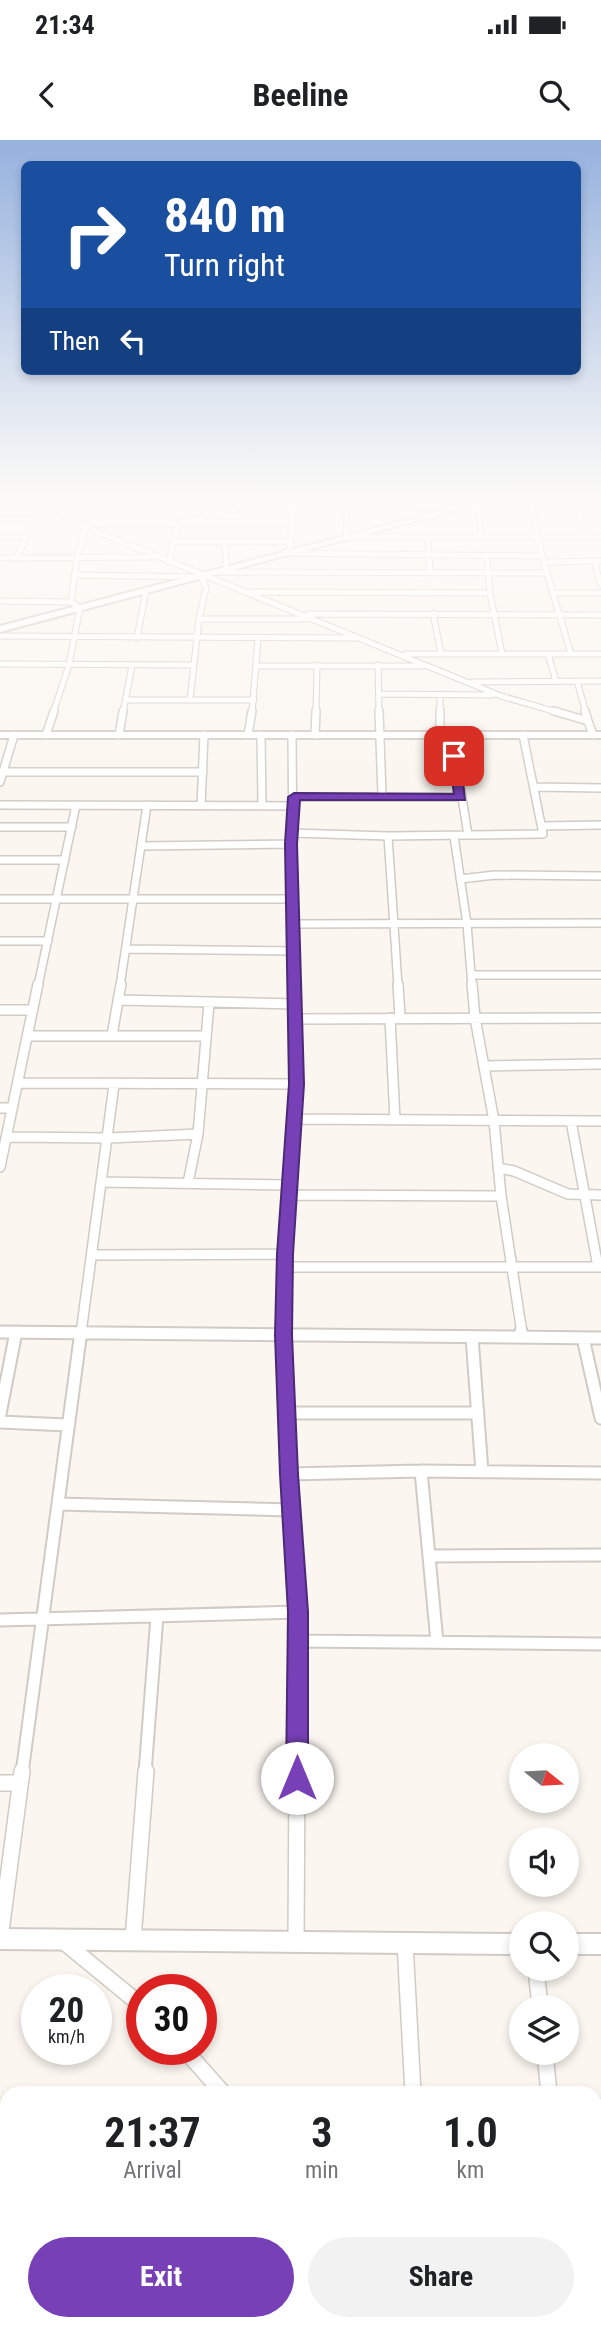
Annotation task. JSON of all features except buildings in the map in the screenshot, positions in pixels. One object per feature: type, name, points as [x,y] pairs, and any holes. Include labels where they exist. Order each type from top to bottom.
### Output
[{"type":"street","points":[[0,629],[112,599]]},
{"type":"street","points":[[137,638],[143,599]]},
{"type":"street","points":[[190,700],[198,620],[203,599]]},
{"type":"street","points":[[265,599],[501,696],[588,720]]},
{"type":"street","points":[[491,599],[502,654]]},
{"type":"street","points":[[554,599],[571,654]]},
{"type":"street","points":[[0,601],[71,602],[80,608]]},
{"type":"street","points":[[46,735],[69,665],[80,608]]},
{"type":"street","points":[[433,613],[441,654]]},
{"type":"street","points":[[300,614],[601,615]]},
{"type":"street","points":[[198,620],[314,619]]},
{"type":"street","points":[[0,636],[361,638]]},
{"type":"street","points":[[248,735],[254,700],[258,638]]},
{"type":"street","points":[[401,654],[601,654]]},
{"type":"street","points":[[548,654],[556,681]]},
{"type":"street","points":[[0,664],[193,665]]},
{"type":"street","points":[[119,735],[132,665]]},
{"type":"street","points":[[315,735],[317,665]]},
{"type":"street","points":[[257,666],[428,666]]},
{"type":"street","points":[[379,666],[382,796]]},
{"type":"street","points":[[577,681],[588,720],[597,735]]},
{"type":"street","points":[[468,682],[601,681]]},
{"type":"street","points":[[380,694],[501,696]]},
{"type":"street","points":[[440,694],[440,735]]},
{"type":"street","points":[[127,700],[254,700]]},
{"type":"street","points":[[0,735],[597,735]]},
{"type":"street","points":[[0,782],[14,735]]},
{"type":"street","points":[[201,806],[204,735]]},
{"type":"street","points":[[261,735],[261,806]]},
{"type":"street","points":[[292,735],[296,1084],[285,1254],[284,1335],[298,1612],[296,1942]]},
{"type":"street","points":[[452,735],[467,835]]},
{"type":"street","points":[[142,846],[388,836],[541,835],[542,826],[523,735]]},
{"type":"street","points":[[1,772],[203,772]]},
{"type":"street","points":[[535,788],[601,788]]},
{"type":"street","points":[[0,805],[261,806],[294,801],[382,796],[461,797]]},
{"type":"street","points":[[0,1167],[76,805]]},
{"type":"street","points":[[113,1035],[147,805]]},
{"type":"street","points":[[542,826],[601,825]]},
{"type":"street","points":[[0,827],[72,827]]},
{"type":"street","points":[[388,836],[393,924],[395,1120]]},
{"type":"street","points":[[454,836],[467,924],[475,1018],[494,1121],[500,1196],[522,1336]]},
{"type":"street","points":[[0,860],[65,860]]},
{"type":"street","points":[[460,879],[495,875],[601,876]]},
{"type":"street","points":[[0,899],[292,899]]},
{"type":"street","points":[[294,923],[601,923]]},
{"type":"street","points":[[0,941],[48,940]]},
{"type":"street","points":[[127,949],[296,951]]},
{"type":"street","points":[[472,975],[601,975]]},
{"type":"street","points":[[119,1000],[295,1004]]},
{"type":"street","points":[[188,1183],[198,1134],[200,1083],[209,1003]]},
{"type":"street","points":[[0,1010],[33,1010]]},
{"type":"street","points":[[296,1019],[601,1018]]},
{"type":"street","points":[[27,1036],[206,1036]]},
{"type":"street","points":[[485,1066],[601,1064]]},
{"type":"street","points":[[18,1083],[296,1084]]},
{"type":"street","points":[[114,1085],[0,1939],[509,1944]]},
{"type":"street","points":[[0,1108],[12,1108]]},
{"type":"street","points":[[295,1119],[601,1121]]},
{"type":"street","points":[[286,1267],[600,1267],[583,1195],[571,1121]]},
{"type":"street","points":[[7,1137],[109,1138],[198,1134]]},
{"type":"street","points":[[498,1168],[514,1171],[565,1193],[601,1195]]},
{"type":"street","points":[[102,1182],[500,1196]]},
{"type":"street","points":[[93,1255],[285,1254]]},
{"type":"street","points":[[0,1332],[601,1338]]},
{"type":"street","points":[[0,1414],[16,1332]]},
{"type":"street","points":[[472,1336],[482,1472]]},
{"type":"street","points":[[583,1338],[601,1418]]},
{"type":"street","points":[[286,1413],[478,1413]]},
{"type":"street","points":[[0,1422],[67,1425]]},
{"type":"street","points":[[289,1474],[421,1471],[601,1473]]},
{"type":"street","points":[[421,1471],[437,1642]]},
{"type":"street","points":[[58,1504],[291,1510]]},
{"type":"street","points":[[430,1556],[601,1555]]},
{"type":"street","points":[[0,1620],[298,1612]]},
{"type":"street","points":[[133,1940],[157,1616]]},
{"type":"street","points":[[298,1641],[601,1644]]},
{"type":"street","points":[[0,1783],[20,1783]]},
{"type":"street","points":[[61,1940],[126,1993]]},
{"type":"street","points":[[405,1943],[413,2086]]},
{"type":"street","points":[[579,1944],[601,1944]]},
{"type":"street","points":[[198,2065],[217,2086]]},
{"type":"street","points":[[546,2065],[548,2086]]},
{"type":"route","points":[[297,1778],[298,1612],[284,1335],[285,1254],[296,1084],[296,951],[291,844],[294,797],[461,797],[454,756]]}]
